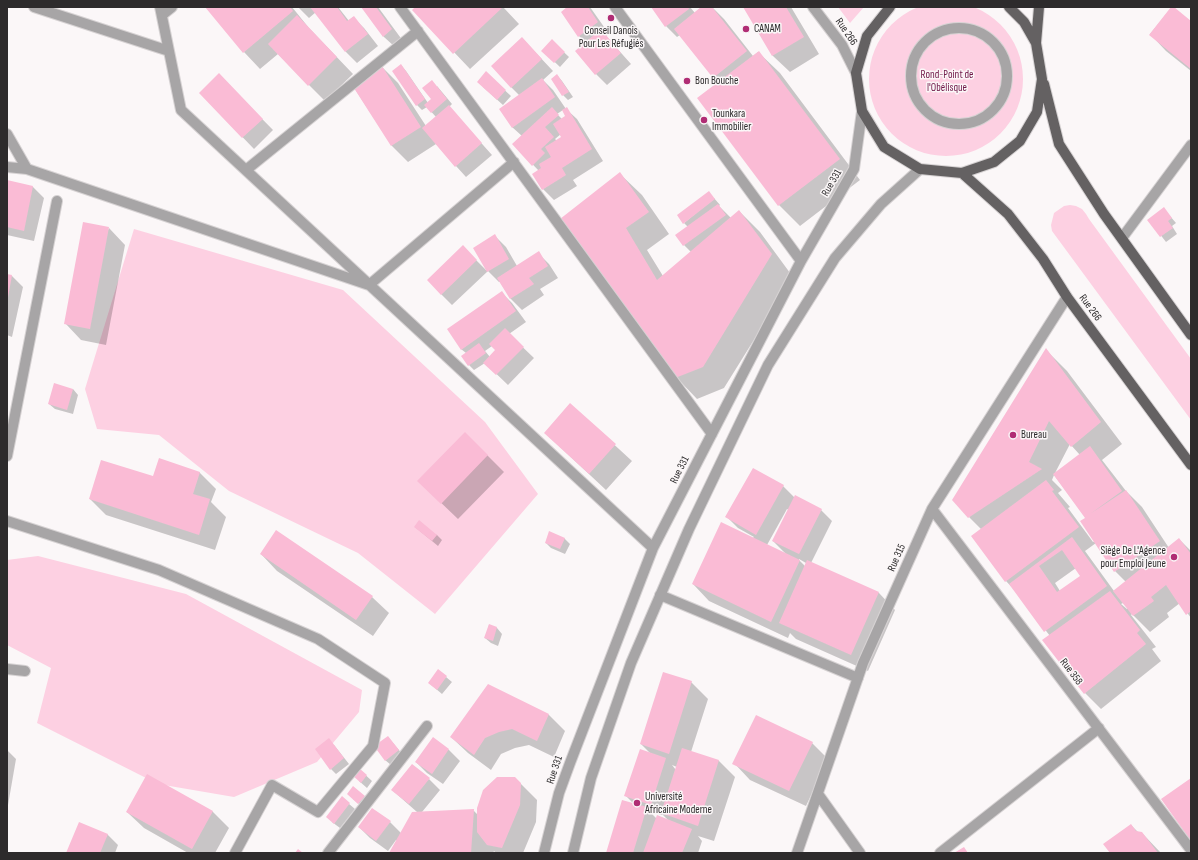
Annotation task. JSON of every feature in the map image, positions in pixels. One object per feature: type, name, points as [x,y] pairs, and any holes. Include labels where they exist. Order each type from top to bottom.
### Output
[{"type":"main road","points":[[890,7],[867,36],[856,73],[862,111],[884,147],[920,169],[962,173],[994,162],[1020,141],[1037,112],[1042,79]]},
{"type":"main road","points":[[1009,7],[1024,22],[1036,43]]},
{"type":"main road","points":[[1039,7],[1036,43],[1042,79],[1059,144],[1104,214],[1191,335]]},
{"type":"main road","name":"Rue 266","points":[[962,173],[1008,214],[1043,259],[1067,297],[1191,465]]},
{"type":"street","points":[[34,7],[168,51]]},
{"type":"street","points":[[172,7],[161,11],[181,110],[653,548]]},
{"type":"street","points":[[400,7],[712,434]]},
{"type":"street","points":[[615,7],[802,261]]},
{"type":"street","name":"Rue 266","points":[[813,7],[842,45],[856,73]]},
{"type":"street","points":[[950,28],[966,28],[980,32],[992,40],[1002,53],[1007,67],[1007,82],[1002,98],[992,112],[977,121],[961,124],[944,122],[930,114],[918,102],[912,86],[911,70],[915,55],[924,42],[936,33],[950,28]]},
{"type":"street","points":[[246,170],[418,31]]},
{"type":"street","name":"Rue 331","points":[[544,853],[560,793],[570,763],[653,548],[802,261],[854,169],[862,111]]},
{"type":"street","points":[[7,134],[27,169]]},
{"type":"street","points":[[1122,238],[1191,145]]},
{"type":"street","points":[[369,285],[514,162]]},
{"type":"street","points":[[7,167],[27,169],[369,285]]},
{"type":"street","points":[[573,853],[591,778],[631,663],[689,529],[768,365],[835,258],[881,204],[920,169]]},
{"type":"street","points":[[7,456],[57,201]]},
{"type":"street","name":"Rue 315","points":[[797,853],[858,678],[932,509],[1067,297]]},
{"type":"street","name":"Rue 358","points":[[932,509],[1191,850]]},
{"type":"street","points":[[7,521],[159,570],[318,639],[385,682],[373,746],[318,812],[272,785],[235,853]]},
{"type":"street","points":[[660,595],[858,678]]},
{"type":"street","points":[[7,669],[25,671]]},
{"type":"street","points":[[328,853],[427,726]]},
{"type":"street","points":[[940,853],[1098,728]]},
{"type":"street","points":[[818,794],[860,853]]},
{"type":"green space","name":"Rond-Point de l'Obélisque","points":[[946,2],[961,4],[982,11],[989,15],[1005,30],[1010,36],[1017,50],[1023,79],[1021,94],[1014,115],[1010,122],[995,138],[989,143],[975,150],[946,156],[931,154],[910,147],[903,143],[887,128],[882,122],[875,108],[869,79],[871,64],[878,43],[882,36],[897,20],[903,15],[917,8]]},
{"type":"green space","points":[[838,7],[864,7],[850,23]]},
{"type":"green space","points":[[1070,205],[1082,209],[1086,214],[1191,359],[1191,420],[1052,231],[1051,225],[1054,213],[1064,206]]},
{"type":"green space","points":[[134,229],[343,290],[485,422],[538,494],[435,614],[358,553],[229,491],[159,435],[97,429],[85,389]]},
{"type":"green space","points":[[38,556],[186,594],[362,690],[359,712],[317,762],[234,797],[158,784],[37,723],[51,668],[7,645],[7,560]]},
{"type":"building","points":[[205,7],[290,7],[293,11],[243,53]]},
{"type":"building","points":[[310,7],[337,7],[347,21],[354,16],[368,34],[345,52]]},
{"type":"building","points":[[361,7],[376,7],[392,29],[383,37]]},
{"type":"building","points":[[415,7],[503,7],[453,54],[412,10]]},
{"type":"building","points":[[567,7],[588,7],[598,22],[578,37],[561,12]]},
{"type":"building","points":[[651,7],[688,7],[689,9],[665,27]]},
{"type":"building","points":[[701,7],[712,7],[747,51],[713,78],[674,29]]},
{"type":"building","points":[[743,7],[786,7],[804,37],[772,56]]},
{"type":"building","points":[[1171,7],[1174,7],[1191,21],[1191,69],[1149,35]]},
{"type":"building","points":[[297,15],[337,57],[308,86],[268,44]]},
{"type":"building","points":[[601,29],[621,53],[595,75],[575,51]]},
{"type":"building","points":[[522,37],[542,59],[511,88],[491,66]]},
{"type":"building","points":[[552,39],[565,52],[554,63],[541,51]]},
{"type":"building","points":[[759,51],[840,159],[778,206],[697,98]]},
{"type":"building","points":[[401,64],[425,99],[416,106],[392,71]]},
{"type":"building","points":[[382,66],[421,127],[391,146],[352,85]]},
{"type":"building","points":[[486,71],[506,90],[497,100],[477,82]]},
{"type":"building","points":[[219,73],[263,119],[242,138],[199,93]]},
{"type":"building","points":[[557,74],[569,92],[562,96],[551,79]]},
{"type":"building","points":[[542,78],[555,97],[512,128],[499,109]]},
{"type":"building","points":[[432,80],[447,99],[431,113],[424,105],[431,99],[422,88]]},
{"type":"building","points":[[449,105],[482,143],[455,167],[422,128]]},
{"type":"building","points":[[552,107],[559,115],[545,127],[554,137],[541,149],[545,153],[532,166],[512,144]]},
{"type":"building","points":[[567,107],[592,149],[562,168],[566,175],[542,190],[532,174],[541,168],[539,164],[551,157],[545,147],[561,137],[553,124],[565,116],[562,110]]},
{"type":"building","points":[[620,172],[649,212],[626,228],[657,280],[739,210],[772,254],[703,367],[675,378],[560,219]]},
{"type":"building","points":[[7,180],[33,186],[24,231],[7,227]]},
{"type":"building","points":[[709,191],[715,199],[683,224],[677,215]]},
{"type":"building","points":[[718,204],[726,215],[683,246],[675,235]]},
{"type":"building","points":[[1164,207],[1172,218],[1168,221],[1173,228],[1160,237],[1147,220]]},
{"type":"building","points":[[83,222],[109,227],[90,329],[64,324]]},
{"type":"building","points":[[495,234],[509,259],[487,272],[473,248]]},
{"type":"building","points":[[463,245],[477,260],[441,295],[427,280]]},
{"type":"building","points":[[539,251],[548,266],[529,278],[534,284],[510,299],[497,278]]},
{"type":"building","points":[[7,274],[12,275],[8,297],[7,297]]},
{"type":"building","points":[[502,291],[516,311],[461,350],[447,329]]},
{"type":"building","points":[[505,328],[524,347],[496,375],[483,363],[495,350],[489,344]]},
{"type":"building","points":[[479,343],[486,353],[468,366],[461,356]]},
{"type":"building","points":[[1046,348],[1101,422],[1071,447],[1049,421],[1029,462],[1042,469],[968,518],[952,500]]},
{"type":"building","points":[[54,383],[73,389],[67,410],[48,404]]},
{"type":"building","points":[[570,403],[616,444],[589,474],[544,433]]},
{"type":"building","points":[[465,432],[488,455],[441,504],[417,481]]},
{"type":"building","points":[[1090,446],[1122,491],[1090,514],[1126,490],[1160,541],[1114,572],[1080,521],[1085,518],[1053,474]]},
{"type":"building","points":[[159,458],[200,472],[193,494],[210,499],[199,535],[89,499],[101,460],[153,476]]},
{"type":"building","points":[[753,468],[784,485],[756,535],[725,517]]},
{"type":"building","points":[[1046,480],[1054,490],[1052,491],[1079,527],[1005,582],[971,536]]},
{"type":"building","points":[[795,495],[822,509],[799,554],[772,541]]},
{"type":"building","points":[[419,520],[437,535],[432,541],[414,527]]},
{"type":"building","points":[[721,522],[800,560],[771,622],[692,584]]},
{"type":"building","points":[[276,530],[373,596],[356,620],[260,554]]},
{"type":"building","points":[[549,531],[565,538],[560,549],[545,543]]},
{"type":"building","points":[[1072,537],[1107,586],[1044,632],[1009,584]],"holes":[[[1062,550],[1080,576],[1057,592],[1039,566]]]},
{"type":"building","points":[[1179,538],[1191,554],[1191,611],[1186,615],[1166,585],[1151,597],[1154,601],[1133,616],[1113,591]]},
{"type":"building","points":[[807,560],[879,592],[851,655],[779,623]]},
{"type":"building","points":[[1110,591],[1140,630],[1137,633],[1146,644],[1084,694],[1042,640]]},
{"type":"building","points":[[489,624],[497,627],[493,641],[484,638]]},
{"type":"building","points":[[438,669],[447,676],[437,690],[428,683]]},
{"type":"building","points":[[663,672],[692,681],[669,754],[640,744]]},
{"type":"building","points":[[488,684],[549,714],[537,741],[512,729],[499,732],[485,738],[474,755],[450,737]]},
{"type":"building","points":[[756,715],[813,742],[789,791],[732,764]]},
{"type":"building","points":[[388,736],[399,750],[385,761],[374,746]]},
{"type":"building","points":[[433,737],[449,749],[432,774],[415,762]]},
{"type":"building","points":[[329,738],[344,758],[330,770],[315,749]]},
{"type":"building","points":[[682,748],[719,760],[698,826],[661,813]]},
{"type":"building","points":[[640,749],[666,758],[651,805],[624,796]]},
{"type":"building","points":[[412,764],[430,778],[409,804],[391,790]]},
{"type":"building","points":[[359,768],[367,775],[361,783],[352,775]]},
{"type":"building","points":[[147,774],[213,811],[192,849],[126,812]]},
{"type":"building","points":[[497,777],[515,777],[521,783],[520,805],[502,848],[487,845],[477,832],[477,808],[483,790]]},
{"type":"building","points":[[1191,778],[1191,841],[1161,799]]},
{"type":"building","points":[[353,786],[365,796],[358,804],[347,794]]},
{"type":"building","points":[[342,796],[350,803],[334,824],[326,817]]},
{"type":"building","points":[[622,800],[647,807],[633,853],[606,853]]},
{"type":"building","points":[[372,808],[391,821],[376,841],[358,827]]},
{"type":"building","points":[[474,809],[471,853],[389,853],[412,812]]},
{"type":"building","points":[[657,815],[692,829],[682,853],[643,853]]},
{"type":"building","points":[[79,822],[108,834],[100,853],[66,853]]},
{"type":"building","points":[[1131,824],[1136,831],[1142,832],[1158,853],[1110,853],[1103,844]]},
{"type":"building","points":[[964,847],[968,853],[954,853]]},
{"type":"building","points":[[298,849],[303,853],[295,853]]},
{"type":"place","name":"Conseil Danois Pour Les Réfugiés","points":[[611,18]]},
{"type":"place","name":"CANAM","points":[[746,29]]},
{"type":"place","name":"Bon Bouche","points":[[687,81]]},
{"type":"place","name":"Tounkara Immobilier","points":[[704,120]]},
{"type":"place","name":"Bureau","points":[[1013,435]]},
{"type":"place","name":"Siège De L'Agence pour Emploi Jeune","points":[[1174,557]]},
{"type":"place","name":"Université Africaine Moderne","points":[[637,803]]}]
